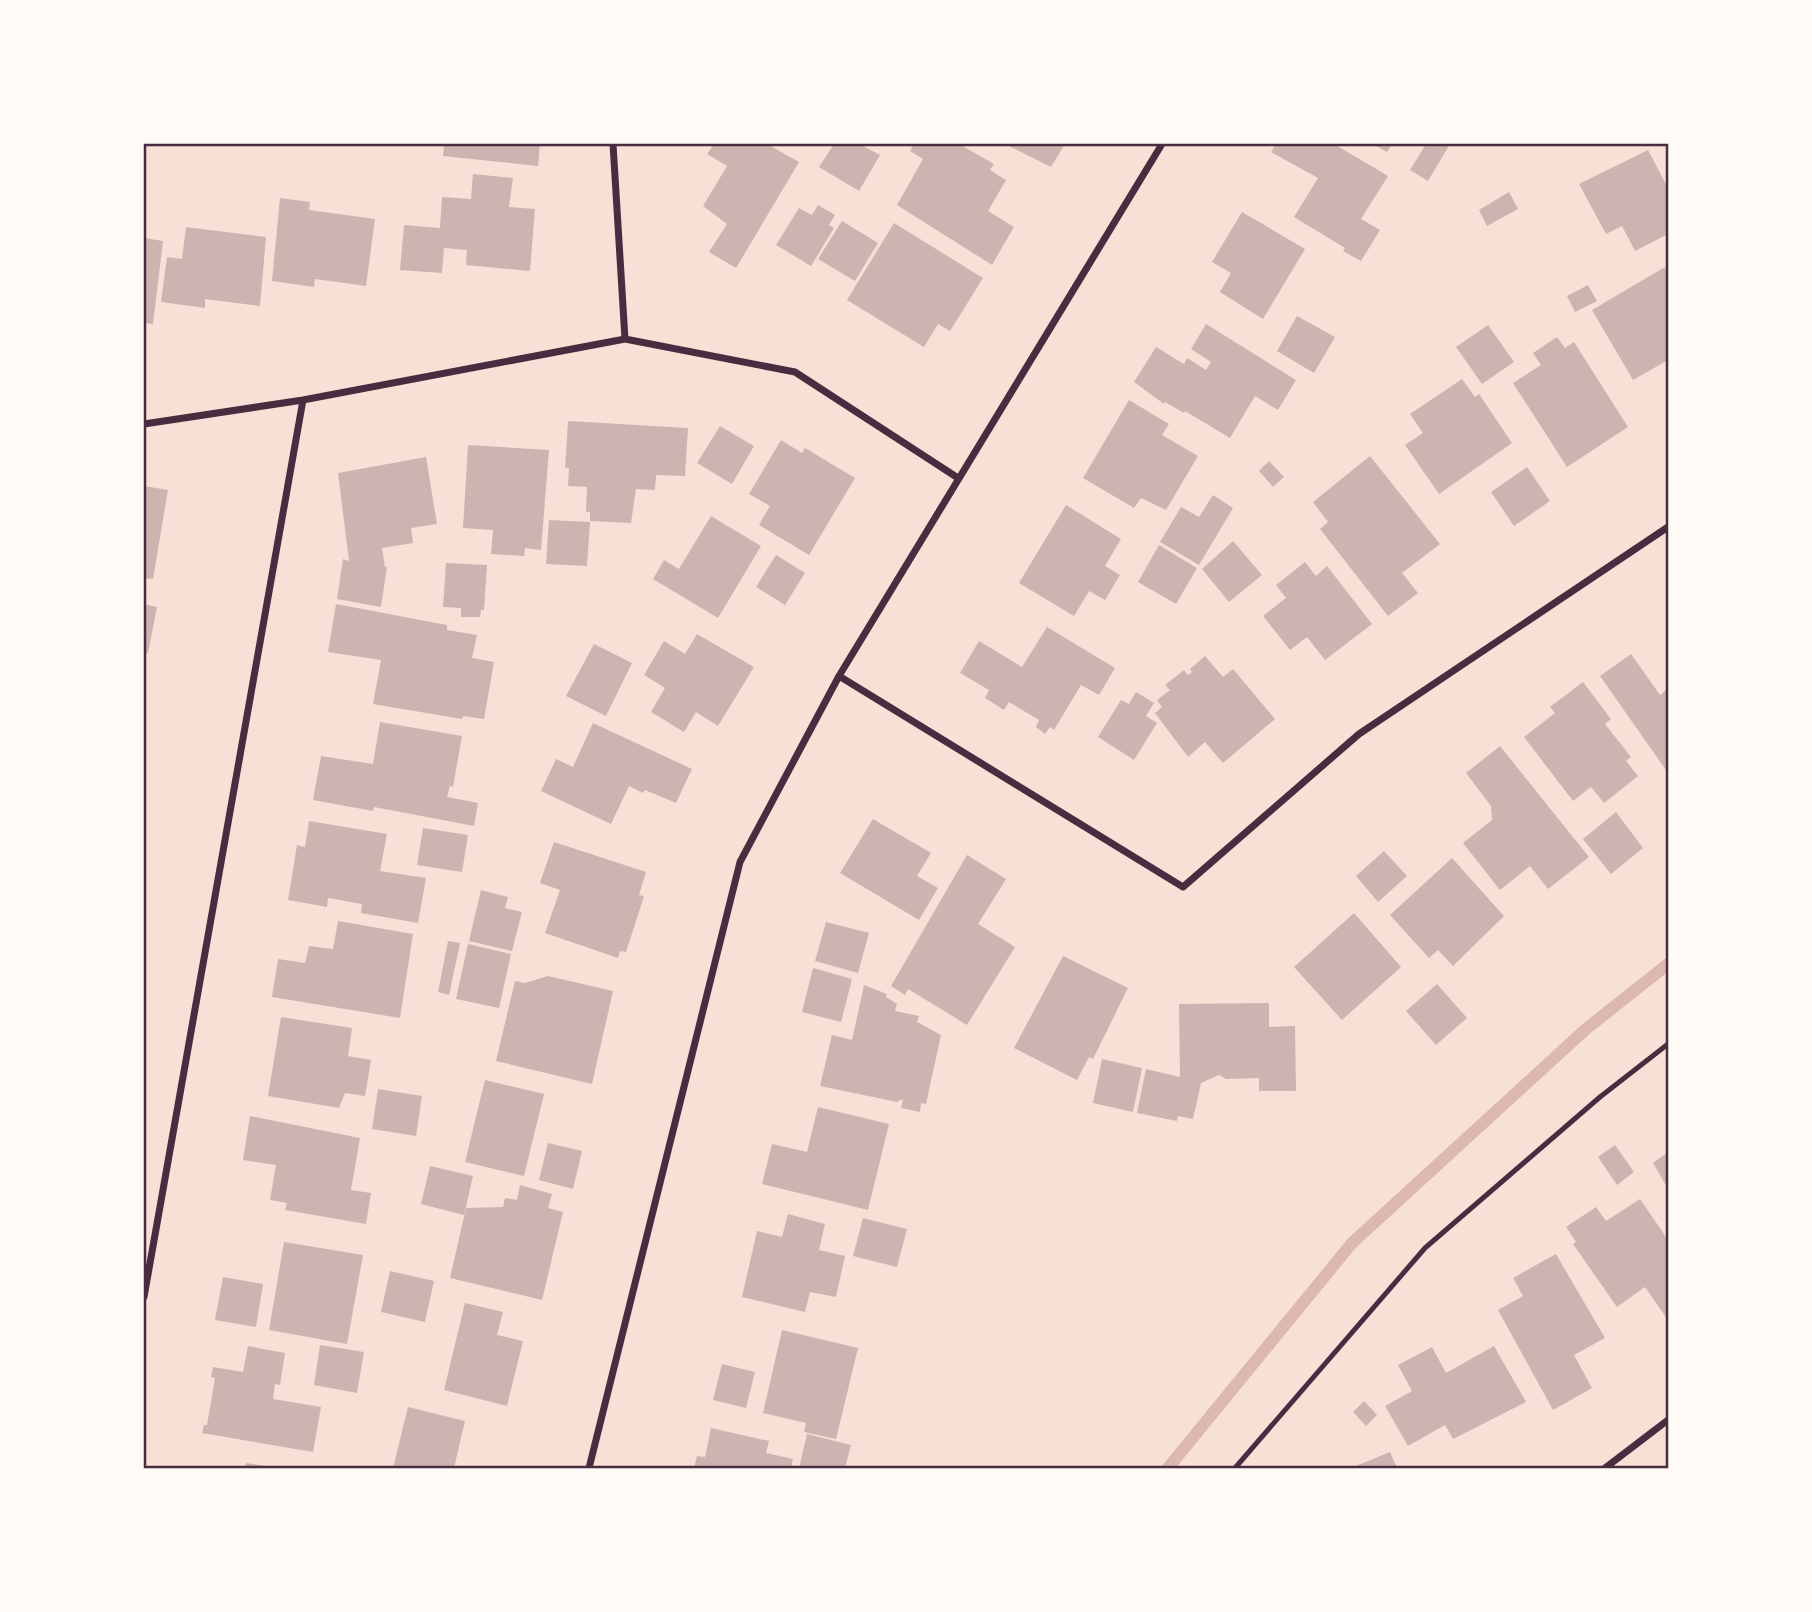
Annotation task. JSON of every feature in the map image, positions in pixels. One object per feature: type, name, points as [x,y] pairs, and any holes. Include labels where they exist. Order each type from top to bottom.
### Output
[{"type":"street","points":[[613,144],[625,340]]},
{"type":"street","points":[[589,1468],[740,862],[839,676],[1162,144]]},
{"type":"street","points":[[144,424],[303,400],[625,340],[795,372],[958,478]]},
{"type":"street","points":[[144,1297],[303,400]]},
{"type":"street","points":[[839,676],[1183,887],[1359,734],[1668,527]]},
{"type":"street","points":[[1605,1468],[1668,1420]]},
{"type":"lane","points":[[1235,1468],[1425,1248],[1600,1097],[1668,1044]]},
{"type":"building","points":[[444,144],[540,144],[538,166],[443,156]]},
{"type":"building","points":[[714,144],[767,144],[799,162],[736,268],[709,252],[727,224],[703,206],[727,166],[707,154]]},
{"type":"building","points":[[834,144],[859,144],[880,155],[859,191],[819,167]]},
{"type":"building","points":[[914,144],[959,144],[994,164],[990,170],[1006,180],[988,211],[1014,227],[992,265],[897,205],[923,159],[910,151]]},
{"type":"building","points":[[1005,144],[1065,144],[1051,167]]},
{"type":"building","points":[[1276,144],[1334,144],[1388,176],[1361,219],[1380,230],[1361,261],[1294,217],[1318,178],[1271,152]]},
{"type":"building","points":[[1372,144],[1392,144],[1387,152]]},
{"type":"building","points":[[1426,144],[1450,144],[1428,181],[1410,170]]},
{"type":"building","points":[[1648,150],[1668,188],[1668,234],[1635,251],[1622,226],[1606,234],[1579,184]]},
{"type":"building","points":[[473,174],[513,178],[509,207],[535,209],[530,271],[466,265],[467,250],[444,248],[442,273],[400,270],[404,225],[440,228],[442,197],[471,199]]},
{"type":"building","points":[[1509,192],[1518,209],[1487,226],[1479,210]]},
{"type":"building","points":[[280,198],[310,202],[309,210],[375,219],[366,286],[315,279],[314,287],[272,281]]},
{"type":"building","points":[[818,205],[835,215],[829,225],[834,228],[811,266],[776,245],[799,208],[812,215]]},
{"type":"building","points":[[1242,212],[1305,249],[1263,319],[1220,292],[1231,273],[1212,262]]},
{"type":"building","points":[[842,221],[878,243],[855,281],[818,259]]},
{"type":"building","points":[[894,223],[983,278],[950,331],[938,324],[924,347],[847,300]]},
{"type":"building","points":[[186,227],[266,237],[260,306],[205,299],[205,308],[161,302],[167,257],[182,259]]},
{"type":"building","points":[[144,238],[163,241],[153,324],[144,323]]},
{"type":"building","points":[[1665,267],[1668,274],[1668,360],[1633,380],[1592,310]]},
{"type":"building","points":[[1588,285],[1597,301],[1575,312],[1567,296]]},
{"type":"building","points":[[1297,316],[1335,337],[1314,373],[1277,351]]},
{"type":"building","points":[[1206,324],[1296,380],[1278,410],[1255,396],[1230,438],[1185,411],[1184,413],[1165,402],[1164,404],[1134,382],[1156,347],[1184,364],[1187,358],[1206,370],[1211,362],[1191,349]]},
{"type":"building","points":[[1488,325],[1514,362],[1482,384],[1456,347]]},
{"type":"building","points":[[1557,337],[1565,348],[1574,342],[1628,427],[1567,467],[1513,383],[1541,365],[1533,353]]},
{"type":"building","points":[[1462,379],[1475,397],[1479,394],[1512,443],[1439,494],[1405,445],[1423,433],[1410,414]]},
{"type":"building","points":[[1129,400],[1169,424],[1162,435],[1198,456],[1166,510],[1141,498],[1134,508],[1083,478]]},
{"type":"building","points":[[568,421],[688,428],[685,476],[656,475],[655,490],[636,489],[631,523],[590,521],[590,512],[586,512],[587,487],[568,486],[569,468],[565,468]]},
{"type":"building","points":[[720,426],[754,446],[732,484],[697,463]]},
{"type":"building","points":[[781,440],[802,453],[805,448],[855,478],[809,555],[759,525],[770,506],[749,494]]},
{"type":"building","points":[[468,445],[549,450],[541,550],[525,548],[524,556],[491,554],[493,530],[463,528]]},
{"type":"building","points":[[1370,456],[1440,544],[1402,573],[1418,593],[1388,616],[1320,529],[1328,522],[1313,502]]},
{"type":"building","points":[[426,457],[437,524],[411,528],[413,543],[382,548],[387,567],[381,607],[337,599],[343,559],[349,561],[338,473]]},
{"type":"building","points":[[1269,461],[1284,477],[1273,487],[1259,471]]},
{"type":"building","points":[[1527,467],[1550,501],[1514,526],[1491,492]]},
{"type":"building","points":[[144,486],[168,490],[153,579],[144,578]]},
{"type":"building","points":[[1213,495],[1233,508],[1199,565],[1160,542],[1181,507],[1199,517]]},
{"type":"building","points":[[1066,505],[1121,539],[1105,566],[1120,575],[1105,600],[1089,591],[1074,616],[1019,583]]},
{"type":"building","points":[[711,516],[761,546],[718,618],[653,579],[664,560],[679,569]]},
{"type":"building","points":[[549,520],[590,522],[587,566],[546,564]]},
{"type":"building","points":[[1233,541],[1262,575],[1229,602],[1202,569]]},
{"type":"building","points":[[1159,545],[1197,568],[1176,604],[1138,582]]},
{"type":"building","points":[[776,555],[805,573],[785,605],[756,587]]},
{"type":"building","points":[[1305,562],[1316,576],[1327,566],[1372,624],[1325,660],[1307,637],[1290,650],[1263,616],[1286,598],[1276,585]]},
{"type":"building","points":[[446,563],[487,565],[484,610],[481,610],[480,617],[461,617],[461,608],[443,607]]},
{"type":"building","points":[[144,604],[157,607],[148,653],[144,653]]},
{"type":"building","points":[[336,604],[447,625],[447,630],[477,635],[472,658],[494,662],[484,719],[463,716],[462,719],[373,704],[381,660],[328,652]]},
{"type":"building","points":[[1047,627],[1115,668],[1099,695],[1081,685],[1054,730],[1050,727],[1045,734],[1036,727],[1039,720],[1009,702],[1004,710],[985,698],[989,690],[960,673],[979,641],[1022,667]]},
{"type":"building","points":[[697,634],[754,667],[718,726],[696,712],[684,732],[651,712],[665,688],[644,675],[664,641],[685,654]]},
{"type":"building","points":[[594,644],[632,663],[606,716],[566,696]]},
{"type":"building","points":[[1631,654],[1660,695],[1668,688],[1668,773],[1600,676]]},
{"type":"building","points":[[1205,656],[1223,677],[1233,669],[1275,719],[1223,763],[1205,742],[1188,757],[1155,713],[1162,707],[1157,700],[1170,690],[1165,685],[1184,670],[1188,675],[1192,672],[1190,669]]},
{"type":"building","points":[[1583,682],[1611,719],[1605,724],[1631,757],[1626,761],[1638,776],[1604,803],[1591,787],[1573,801],[1524,737],[1555,713],[1550,707]]},
{"type":"building","points":[[1136,692],[1154,703],[1146,716],[1157,723],[1134,760],[1098,737],[1121,700],[1129,704]]},
{"type":"building","points":[[380,722],[462,736],[453,787],[450,786],[447,797],[478,803],[474,826],[374,807],[373,811],[313,800],[321,756],[373,764]]},
{"type":"building","points":[[593,723],[692,769],[676,803],[629,786],[611,824],[541,791],[556,759],[573,767]]},
{"type":"building","points":[[1500,746],[1589,857],[1548,889],[1530,866],[1500,890],[1463,843],[1492,820],[1491,806],[1466,773]]},
{"type":"building","points":[[1616,812],[1643,848],[1611,874],[1583,839]]},
{"type":"building","points":[[873,819],[931,853],[917,876],[938,888],[919,920],[840,873]]},
{"type":"building","points":[[309,821],[387,834],[380,871],[426,878],[418,923],[361,913],[362,904],[328,898],[327,907],[288,900],[297,845],[305,847]]},
{"type":"building","points":[[423,828],[468,835],[462,872],[417,865]]},
{"type":"building","points":[[554,842],[646,872],[639,895],[644,896],[626,952],[620,951],[618,958],[545,933],[560,890],[540,883]]},
{"type":"building","points":[[1384,851],[1407,876],[1378,902],[1356,876]]},
{"type":"building","points":[[967,855],[1006,879],[978,924],[1015,947],[967,1025],[908,989],[905,995],[891,986]]},
{"type":"building","points":[[1452,858],[1504,916],[1453,966],[1438,950],[1429,958],[1390,915]]},
{"type":"building","points":[[481,890],[508,897],[505,908],[522,912],[512,951],[469,941]]},
{"type":"building","points":[[1354,913],[1401,967],[1342,1020],[1294,967]]},
{"type":"building","points":[[338,921],[413,934],[400,1018],[272,997],[278,959],[305,963],[309,946],[333,949]]},
{"type":"building","points":[[826,922],[869,933],[858,973],[815,961]]},
{"type":"building","points":[[448,941],[460,943],[449,995],[438,992]]},
{"type":"building","points":[[468,944],[511,954],[499,1008],[456,999]]},
{"type":"building","points":[[1063,956],[1128,988],[1093,1059],[1089,1057],[1077,1080],[1014,1048]]},
{"type":"building","points":[[813,968],[852,979],[841,1022],[802,1012]]},
{"type":"building","points":[[548,976],[613,991],[592,1084],[496,1061],[515,981],[525,983]]},
{"type":"building","points":[[1437,984],[1467,1018],[1436,1045],[1406,1011]]},
{"type":"building","points":[[864,985],[887,994],[886,997],[897,1004],[895,1011],[919,1016],[917,1022],[941,1035],[926,1104],[921,1103],[920,1112],[901,1108],[903,1099],[897,1102],[820,1086],[832,1035],[852,1040]]},
{"type":"building","points":[[1269,1003],[1269,1027],[1295,1026],[1296,1091],[1259,1091],[1259,1078],[1226,1079],[1219,1075],[1201,1083],[1193,1119],[1178,1116],[1177,1121],[1137,1113],[1146,1069],[1180,1077],[1179,1004]]},
{"type":"building","points":[[281,1017],[352,1028],[348,1056],[371,1060],[365,1096],[345,1093],[339,1108],[268,1096]]},
{"type":"building","points":[[1102,1059],[1142,1068],[1133,1112],[1093,1103]]},
{"type":"building","points":[[485,1080],[544,1094],[524,1176],[465,1162]]},
{"type":"building","points":[[378,1089],[422,1096],[416,1136],[372,1129]]},
{"type":"building","points":[[818,1107],[889,1124],[868,1210],[762,1184],[772,1144],[807,1152]]},
{"type":"building","points":[[250,1116],[360,1138],[351,1190],[371,1193],[366,1224],[285,1210],[287,1203],[270,1200],[276,1165],[243,1160]]},
{"type":"building","points":[[548,1143],[582,1151],[573,1189],[539,1180]]},
{"type":"building","points":[[1615,1145],[1634,1172],[1617,1185],[1598,1157]]},
{"type":"building","points":[[1668,1152],[1668,1189],[1653,1163]]},
{"type":"building","points":[[430,1166],[473,1176],[464,1215],[421,1204]]},
{"type":"building","points":[[520,1185],[552,1194],[548,1208],[563,1212],[542,1300],[450,1278],[466,1208],[503,1207],[505,1198],[517,1200]]},
{"type":"building","points":[[1640,1199],[1668,1240],[1668,1320],[1645,1287],[1617,1307],[1573,1244],[1576,1242],[1566,1227],[1596,1207],[1606,1221]]},
{"type":"building","points":[[788,1214],[825,1224],[819,1250],[845,1256],[836,1297],[810,1292],[805,1312],[742,1297],[757,1231],[782,1237]]},
{"type":"building","points":[[863,1218],[907,1229],[897,1267],[853,1256]]},
{"type":"building","points":[[284,1242],[363,1255],[347,1344],[269,1330]]},
{"type":"building","points":[[1556,1254],[1605,1338],[1574,1355],[1592,1388],[1553,1410],[1498,1310],[1523,1296],[1513,1278]]},
{"type":"building","points":[[390,1271],[434,1281],[425,1322],[381,1312]]},
{"type":"building","points":[[223,1277],[263,1284],[256,1327],[215,1320]]},
{"type":"building","points":[[465,1303],[503,1312],[497,1335],[523,1341],[507,1406],[444,1390]]},
{"type":"building","points":[[782,1330],[858,1348],[836,1439],[804,1432],[806,1423],[763,1413]]},
{"type":"building","points":[[320,1345],[364,1352],[357,1393],[314,1385]]},
{"type":"building","points":[[248,1346],[285,1353],[280,1385],[275,1384],[273,1399],[321,1407],[313,1452],[202,1433],[204,1425],[207,1425],[215,1378],[211,1377],[213,1367],[243,1372]]},
{"type":"building","points":[[1494,1346],[1526,1402],[1453,1439],[1445,1425],[1408,1446],[1385,1406],[1412,1391],[1398,1365],[1432,1347],[1446,1373]]},
{"type":"building","points":[[722,1364],[755,1372],[746,1408],[713,1400]]},
{"type":"building","points":[[1364,1401],[1377,1415],[1366,1426],[1353,1412]]},
{"type":"building","points":[[408,1407],[465,1421],[454,1468],[393,1468]]},
{"type":"building","points":[[711,1428],[769,1441],[766,1453],[793,1459],[791,1468],[694,1468],[697,1456],[705,1457]]},
{"type":"building","points":[[807,1434],[851,1445],[845,1468],[799,1468]]},
{"type":"building","points":[[1390,1452],[1397,1468],[1351,1468]]},
{"type":"building","points":[[246,1463],[271,1467],[271,1468],[245,1468]]},
{"type":"waterway","points":[[1168,1468],[1352,1243],[1586,1029],[1668,964]]}]
